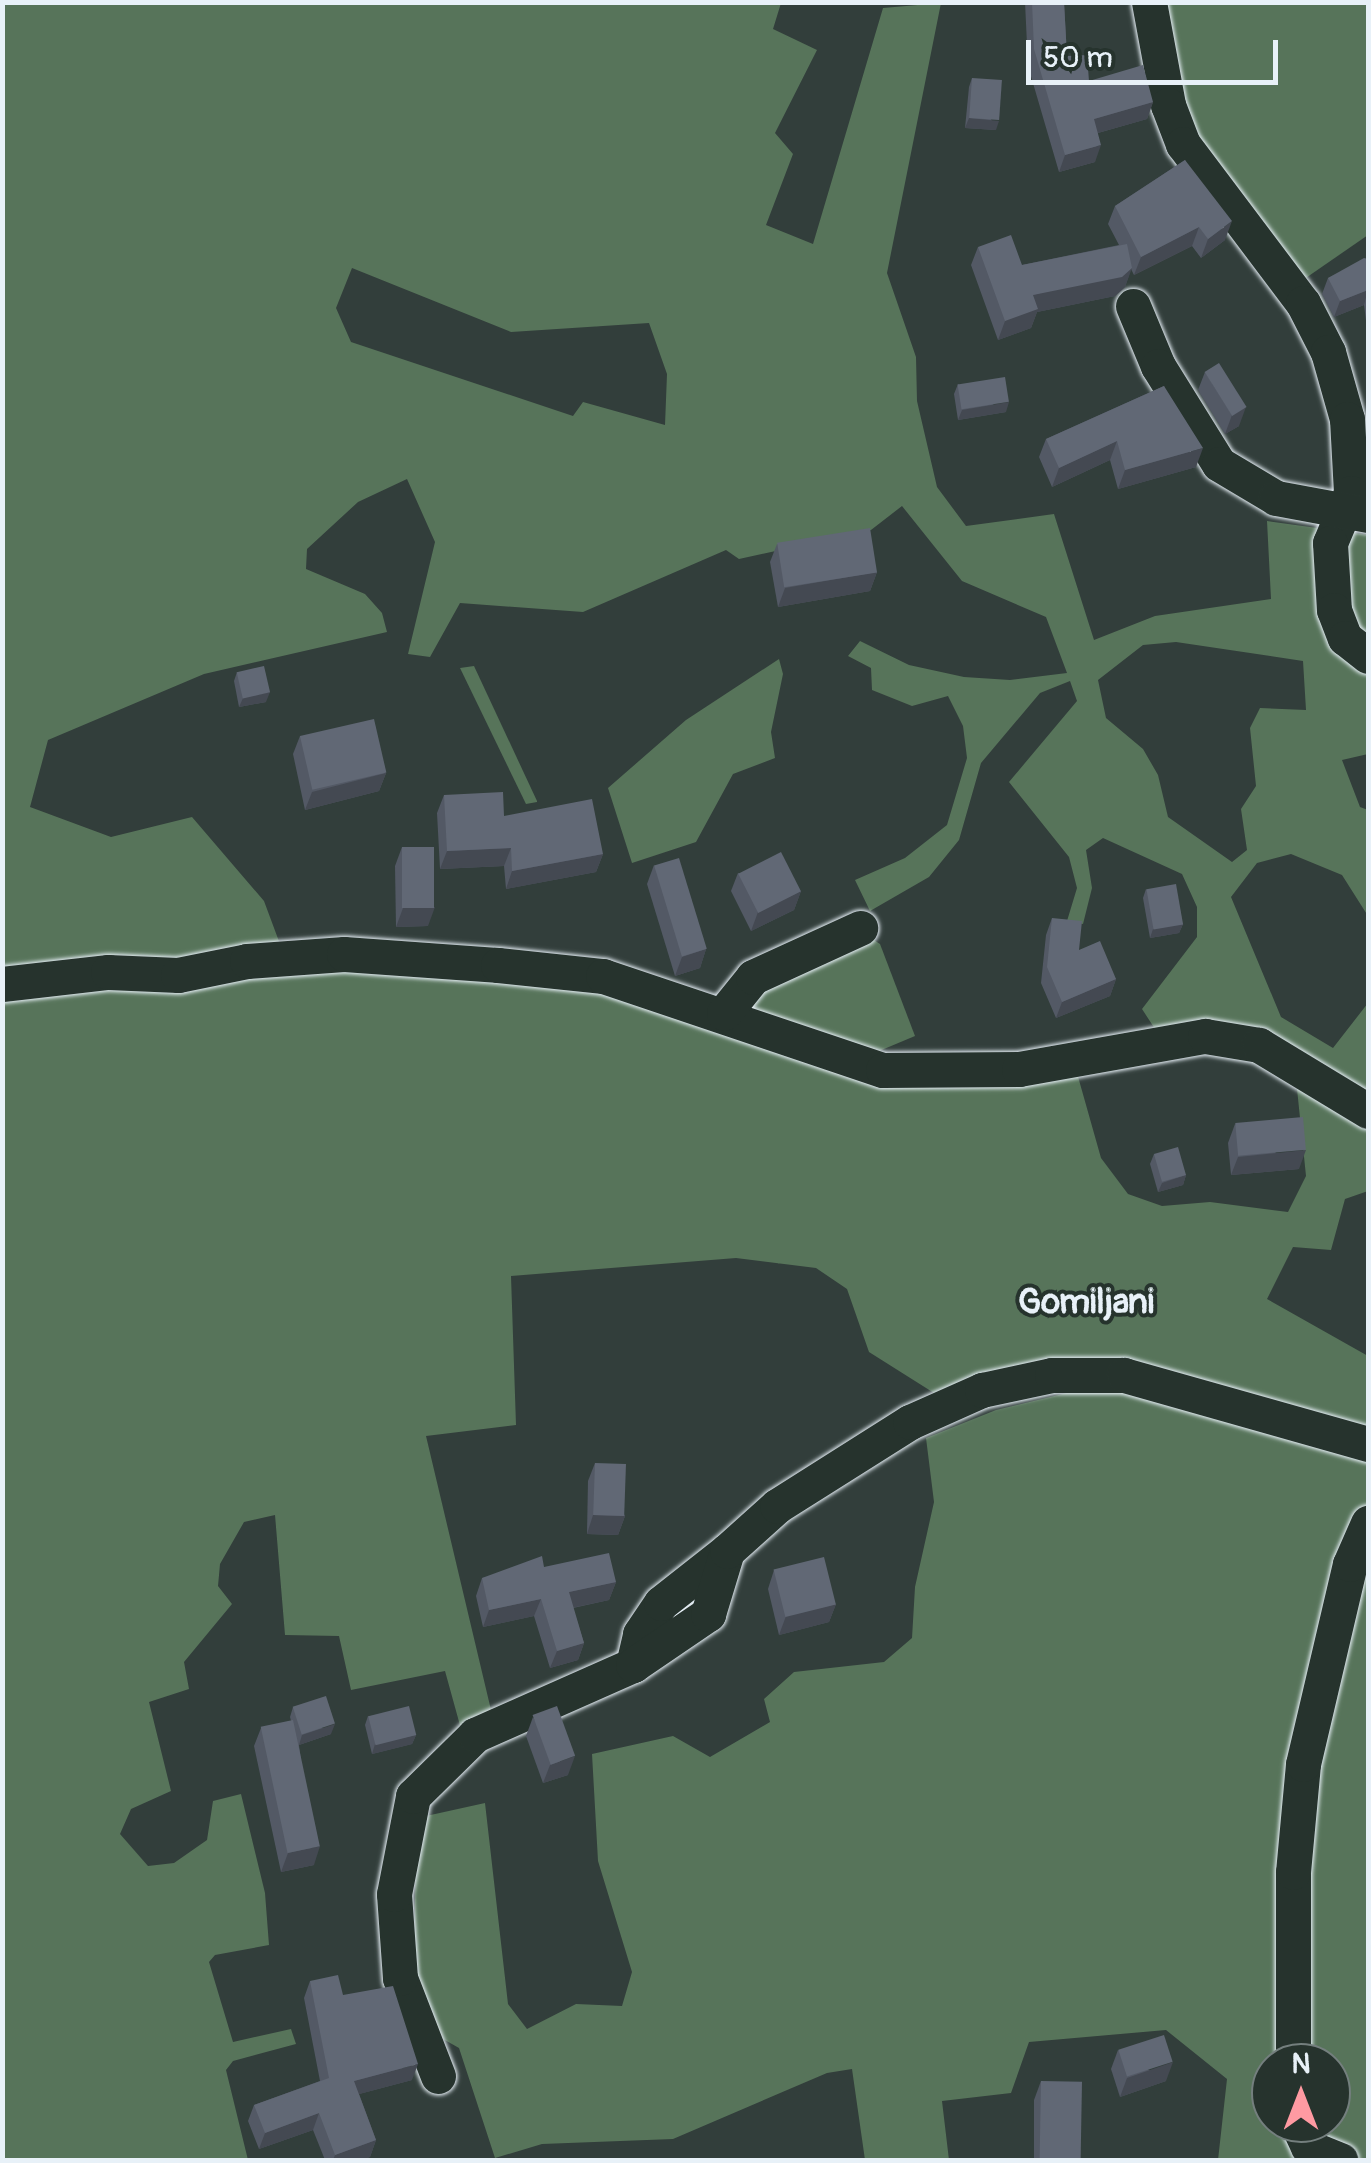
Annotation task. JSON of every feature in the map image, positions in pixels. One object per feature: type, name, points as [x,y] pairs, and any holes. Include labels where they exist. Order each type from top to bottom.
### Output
[{"type":"street","points":[[1150,2],[1168,105],[1183,144],[1286,278],[1328,352],[1347,419],[1351,493],[1357,512]]},
{"type":"street","points":[[1133,306],[1158,366],[1219,464],[1276,498],[1357,512]]},
{"type":"street","points":[[1357,512],[1330,543],[1334,610],[1345,638],[1368,656]]},
{"type":"street","points":[[724,1012],[752,977],[860,928]]},
{"type":"street","points":[[2,984],[108,972],[178,975],[248,961],[344,954],[603,976],[724,1012],[882,1070],[1019,1069],[1094,1059],[1156,1040],[1259,1044],[1368,1111]]},
{"type":"street","points":[[438,2076],[400,1978],[394,1894],[414,1796],[475,1734],[633,1665],[708,1614],[727,1551],[778,1506],[910,1422],[982,1390],[1052,1375],[1124,1375],[1368,1444]]},
{"type":"street","points":[[1293,2043],[1292,1872],[1303,1764],[1350,1564],[1368,1524]]},
{"type":"street","points":[[1298,2144],[1341,2160]]},
{"type":"green space","points":[[2,3],[781,3],[773,29],[817,50],[775,133],[793,154],[766,225],[813,244],[883,8],[941,3],[887,273],[916,357],[917,401],[937,487],[966,526],[1054,514],[1094,640],[1155,616],[1271,599],[1267,521],[1368,535],[1368,754],[1342,760],[1360,807],[1368,810],[1368,916],[1342,875],[1291,854],[1257,863],[1231,897],[1281,1017],[1333,1048],[1368,1003],[1368,1093],[1269,1036],[1155,1029],[1142,1009],[1197,937],[1197,907],[1182,874],[1103,838],[1086,850],[1092,888],[1083,924],[1067,921],[1077,888],[1069,857],[1009,782],[1077,701],[1070,681],[1040,693],[981,763],[959,840],[929,877],[870,911],[855,880],[905,858],[947,825],[967,758],[963,726],[948,696],[912,706],[872,690],[871,668],[848,656],[860,641],[909,665],[964,677],[1010,680],[1067,673],[1046,617],[962,581],[902,506],[871,530],[739,559],[726,550],[583,612],[460,603],[430,657],[408,654],[435,542],[407,479],[358,502],[307,549],[306,569],[365,594],[382,613],[387,632],[204,674],[48,740],[30,807],[111,837],[192,817],[264,901],[290,971],[347,967],[601,990],[754,1040],[1077,1073],[1101,1158],[1128,1194],[1162,1206],[1210,1202],[1288,1212],[1306,1176],[1296,1079],[1368,1120],[1368,1191],[1345,1199],[1331,1250],[1293,1247],[1267,1299],[1368,1356],[1368,2160],[1218,2160],[1227,2079],[1166,2030],[1029,2042],[1011,2093],[942,2101],[949,2160],[865,2160],[852,2069],[827,2073],[673,2139],[542,2144],[495,2158],[459,2048],[427,2030],[413,1982],[417,1818],[485,1803],[508,2004],[527,2029],[576,2004],[622,2006],[632,1972],[598,1861],[592,1754],[673,1736],[710,1757],[770,1722],[764,1699],[794,1672],[884,1662],[912,1638],[915,1587],[934,1502],[926,1438],[996,1410],[1075,1391],[934,1393],[869,1352],[847,1289],[816,1268],[736,1258],[511,1276],[516,1425],[426,1436],[491,1710],[461,1729],[445,1671],[351,1690],[339,1636],[285,1635],[275,1515],[244,1522],[220,1564],[218,1586],[232,1604],[184,1662],[189,1689],[149,1702],[171,1791],[131,1809],[120,1834],[148,1866],[174,1863],[207,1840],[213,1801],[241,1794],[265,1893],[269,1945],[215,1955],[209,1962],[233,2042],[291,2029],[296,2044],[233,2061],[226,2070],[248,2160],[3,2160]],"holes":[[[352,268],[511,332],[649,323],[667,374],[665,425],[583,402],[573,416],[351,342],[336,308]],[[1176,642],[1303,661],[1306,710],[1260,708],[1250,728],[1256,786],[1241,809],[1247,850],[1232,862],[1168,817],[1158,775],[1143,749],[1106,718],[1098,680],[1143,645]]]},
{"type":"green space","points":[[1162,3],[1368,3],[1368,235],[1300,282],[1201,145],[1185,104]]},
{"type":"green space","points":[[779,659],[783,674],[771,732],[775,758],[733,774],[696,842],[632,863],[608,788],[686,720]]},
{"type":"green space","points":[[474,666],[537,802],[526,804],[460,668]]},
{"type":"green space","points":[[869,937],[880,944],[915,1036],[872,1054],[747,1014],[759,987]]},
{"type":"building","points":[[1032,2],[1064,2],[1067,56],[1087,55],[1089,81],[1143,65],[1153,102],[1094,119],[1101,145],[1065,155],[1034,49]]},
{"type":"building","points":[[972,78],[1002,80],[999,120],[969,118]]},
{"type":"building","points":[[1185,160],[1232,221],[1208,239],[1199,227],[1141,257],[1115,206]]},
{"type":"building","points":[[1011,235],[1022,265],[1127,244],[1132,268],[1122,277],[1033,295],[1038,309],[1005,321],[978,247]]},
{"type":"building","points":[[1368,259],[1368,290],[1340,301],[1328,278]]},
{"type":"building","points":[[1219,363],[1247,407],[1232,416],[1205,372]]},
{"type":"building","points":[[1005,377],[1009,402],[962,409],[958,385]]},
{"type":"building","points":[[1164,386],[1203,448],[1125,470],[1117,441],[1059,468],[1046,439]]},
{"type":"building","points":[[870,528],[877,572],[784,587],[777,543]]},
{"type":"building","points":[[264,666],[270,692],[243,699],[237,672]]},
{"type":"building","points":[[374,719],[386,773],[312,790],[300,736]]},
{"type":"building","points":[[503,792],[504,816],[592,799],[603,854],[512,871],[511,848],[447,851],[444,795]]},
{"type":"building","points":[[402,847],[434,847],[434,908],[402,908]]},
{"type":"building","points":[[781,852],[801,891],[758,913],[738,874]]},
{"type":"building","points":[[679,858],[707,949],[682,956],[654,866]]},
{"type":"building","points":[[1176,884],[1183,924],[1154,930],[1146,889]]},
{"type":"building","points":[[1052,918],[1082,921],[1079,950],[1100,941],[1116,979],[1062,1002],[1047,967]]},
{"type":"building","points":[[1303,1117],[1306,1150],[1238,1156],[1235,1123]]},
{"type":"building","points":[[1178,1147],[1186,1175],[1162,1182],[1154,1154]]},
{"type":"building","points":[[595,1463],[626,1464],[624,1516],[593,1515]]},
{"type":"building","points":[[609,1553],[616,1582],[569,1592],[584,1643],[557,1651],[541,1599],[489,1610],[482,1578],[542,1556],[544,1567]]},
{"type":"building","points":[[824,1557],[836,1605],[785,1617],[774,1570]]},
{"type":"building","points":[[326,1696],[335,1724],[302,1734],[293,1707]]},
{"type":"building","points":[[409,1706],[416,1735],[376,1745],[368,1716]]},
{"type":"building","points":[[557,1706],[575,1756],[551,1765],[533,1715]]},
{"type":"building","points":[[293,1720],[320,1846],[288,1853],[261,1727]]},
{"type":"building","points":[[338,1975],[343,1995],[393,1986],[418,2064],[354,2081],[376,2140],[335,2155],[319,2113],[265,2133],[254,2105],[329,2078],[310,1981]]},
{"type":"building","points":[[1164,2035],[1173,2062],[1127,2076],[1118,2050]]},
{"type":"building","points":[[1041,2081],[1082,2082],[1081,2160],[1040,2159]]},
{"type":"district","name":"Gomiljani","points":[[1086,1302]]}]
